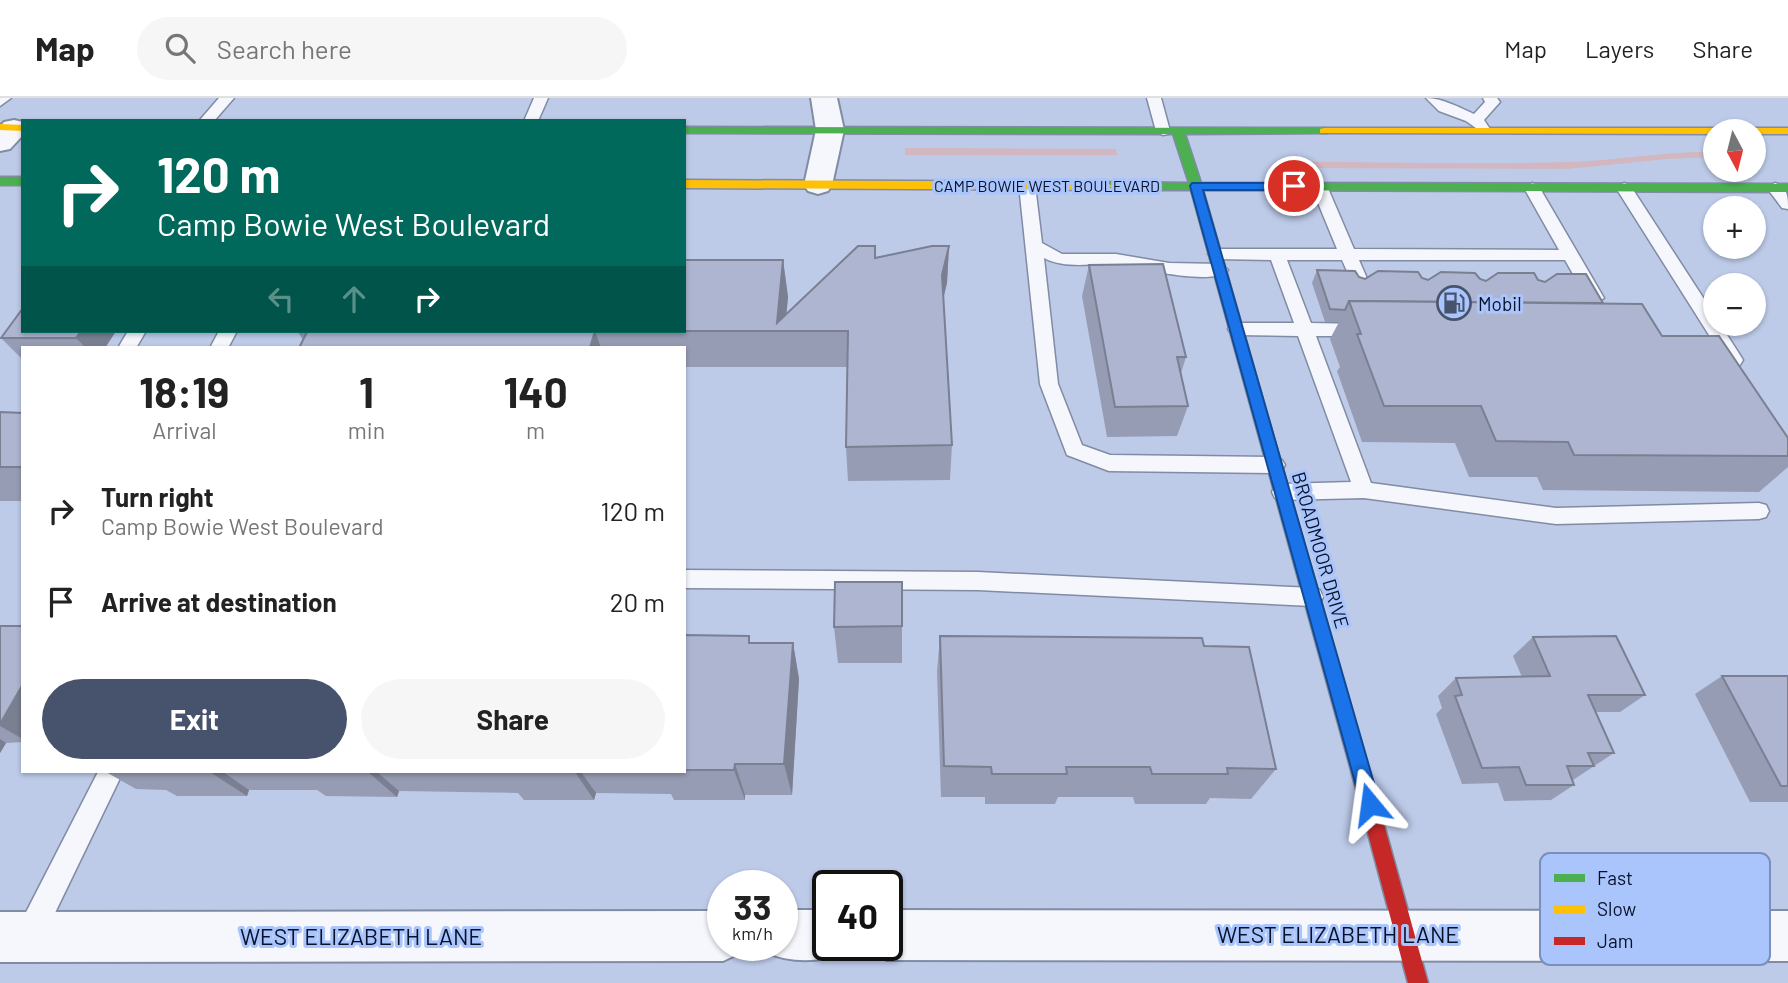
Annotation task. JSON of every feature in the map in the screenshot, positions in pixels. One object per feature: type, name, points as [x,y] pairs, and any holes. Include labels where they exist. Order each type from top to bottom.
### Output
[{"type":"main road","points":[[686,130],[1171,131],[1480,124],[1788,131]]},
{"type":"main road","name":"BROADMOOR DRIVE","points":[[1171,131],[1196,186],[1418,983]]},
{"type":"main road","points":[[0,181],[21,181]]},
{"type":"main road","name":"CAMP BOWIE WEST BOULEVARD","points":[[686,184],[1782,188]]},
{"type":"street","points":[[818,184],[830,130],[824,98]]},
{"type":"street","name":"WEST ELIZABETH LANE","points":[[903,935],[1540,935]]},
{"type":"street","name":"WEST ELIZABETH LANE","points":[[14,937],[707,936]]},
{"type":"street","name":"WEST ELIZABETH LANE","points":[[1770,936],[1788,936]]},
{"type":"lane","points":[[0,102],[4,98]]},
{"type":"lane","points":[[208,119],[227,98]]},
{"type":"lane","points":[[532,119],[541,98]]},
{"type":"lane","points":[[1154,98],[1171,131]]},
{"type":"lane","points":[[1433,98],[1437,104],[1480,124],[1493,102],[1490,98]]},
{"type":"lane","points":[[1027,185],[1049,384],[1074,450],[1109,463],[1275,465]]},
{"type":"lane","points":[[1319,186],[1360,283]]},
{"type":"lane","points":[[1532,188],[1604,314]]},
{"type":"lane","points":[[1623,188],[1743,374]]},
{"type":"lane","points":[[1782,188],[1788,204]]},
{"type":"lane","points":[[1034,246],[1059,259],[1116,259],[1170,269],[1277,254],[1570,255]]},
{"type":"lane","points":[[1277,254],[1364,490]]},
{"type":"lane","points":[[1408,255],[1418,274]]},
{"type":"lane","points":[[1464,255],[1474,275]]},
{"type":"lane","points":[[1522,255],[1532,275]]},
{"type":"lane","points":[[1237,330],[1381,331],[1377,321]]},
{"type":"lane","points":[[1282,492],[1364,490],[1556,516],[1759,511]]},
{"type":"lane","points":[[686,579],[978,581],[1312,597]]},
{"type":"lane","points":[[14,937],[110,773]]},
{"type":"shaded area","points":[[905,148],[1116,149],[1117,155],[905,155]]},
{"type":"shaded area","points":[[1703,152],[1703,158],[1567,169],[1281,168],[1278,161],[1535,163]]},
{"type":"building","points":[[858,246],[875,246],[875,258],[932,246],[949,246],[942,275],[952,445],[846,447],[848,331],[686,331],[686,260],[783,260],[777,323]]},
{"type":"building","points":[[1163,264],[1186,357],[1177,357],[1188,406],[1115,407],[1089,265]]},
{"type":"building","points":[[1317,270],[1355,271],[1359,277],[1365,279],[1378,271],[1418,272],[1422,278],[1428,280],[1441,272],[1475,273],[1486,281],[1498,273],[1534,273],[1538,280],[1545,282],[1557,274],[1586,274],[1603,303],[1349,301],[1345,310],[1330,309]]},
{"type":"building","points":[[1349,301],[1642,304],[1662,336],[1719,336],[1788,438],[1788,456],[1574,455],[1568,442],[1496,441],[1481,406],[1384,406],[1357,334],[1361,334]]},
{"type":"building","points":[[21,311],[21,333],[80,333],[76,338],[1,338]]},
{"type":"building","points":[[306,333],[594,333],[591,346],[300,346]]},
{"type":"building","points":[[0,412],[21,413],[21,467],[0,467]]},
{"type":"building","points":[[835,582],[902,582],[902,626],[834,627]]},
{"type":"building","points":[[0,626],[21,626],[21,687],[0,724]]},
{"type":"building","points":[[686,635],[749,636],[749,643],[793,643],[784,764],[735,764],[734,770],[686,770]]},
{"type":"building","points":[[940,636],[1202,638],[1204,646],[1249,647],[1276,769],[1227,768],[1228,774],[1152,774],[1150,767],[1066,767],[1067,774],[992,774],[991,767],[944,766]]},
{"type":"building","points":[[1616,636],[1645,695],[1588,695],[1614,753],[1588,753],[1594,766],[1567,766],[1574,785],[1526,785],[1519,767],[1482,768],[1455,696],[1462,695],[1456,678],[1550,676],[1533,637]]},
{"type":"building","points":[[1722,676],[1788,676],[1788,786],[1781,786]]},
{"type":"traffic: fast","points":[[686,130],[1324,131]]},
{"type":"traffic: fast","points":[[1178,131],[1196,186],[1361,774]]},
{"type":"traffic: fast","points":[[0,181],[21,181]]},
{"type":"traffic: fast","points":[[1106,186],[1788,188]]},
{"type":"traffic: slow","points":[[0,127],[21,128]]},
{"type":"traffic: slow","points":[[1324,131],[1788,131]]},
{"type":"traffic: slow","points":[[686,184],[1106,186]]},
{"type":"traffic: jam","points":[[1361,774],[1418,983]]},
{"type":"place","name":"Mobil","points":[[1454,303]]},
{"type":"route","points":[[1294,186],[1196,186],[1370,804]]}]
